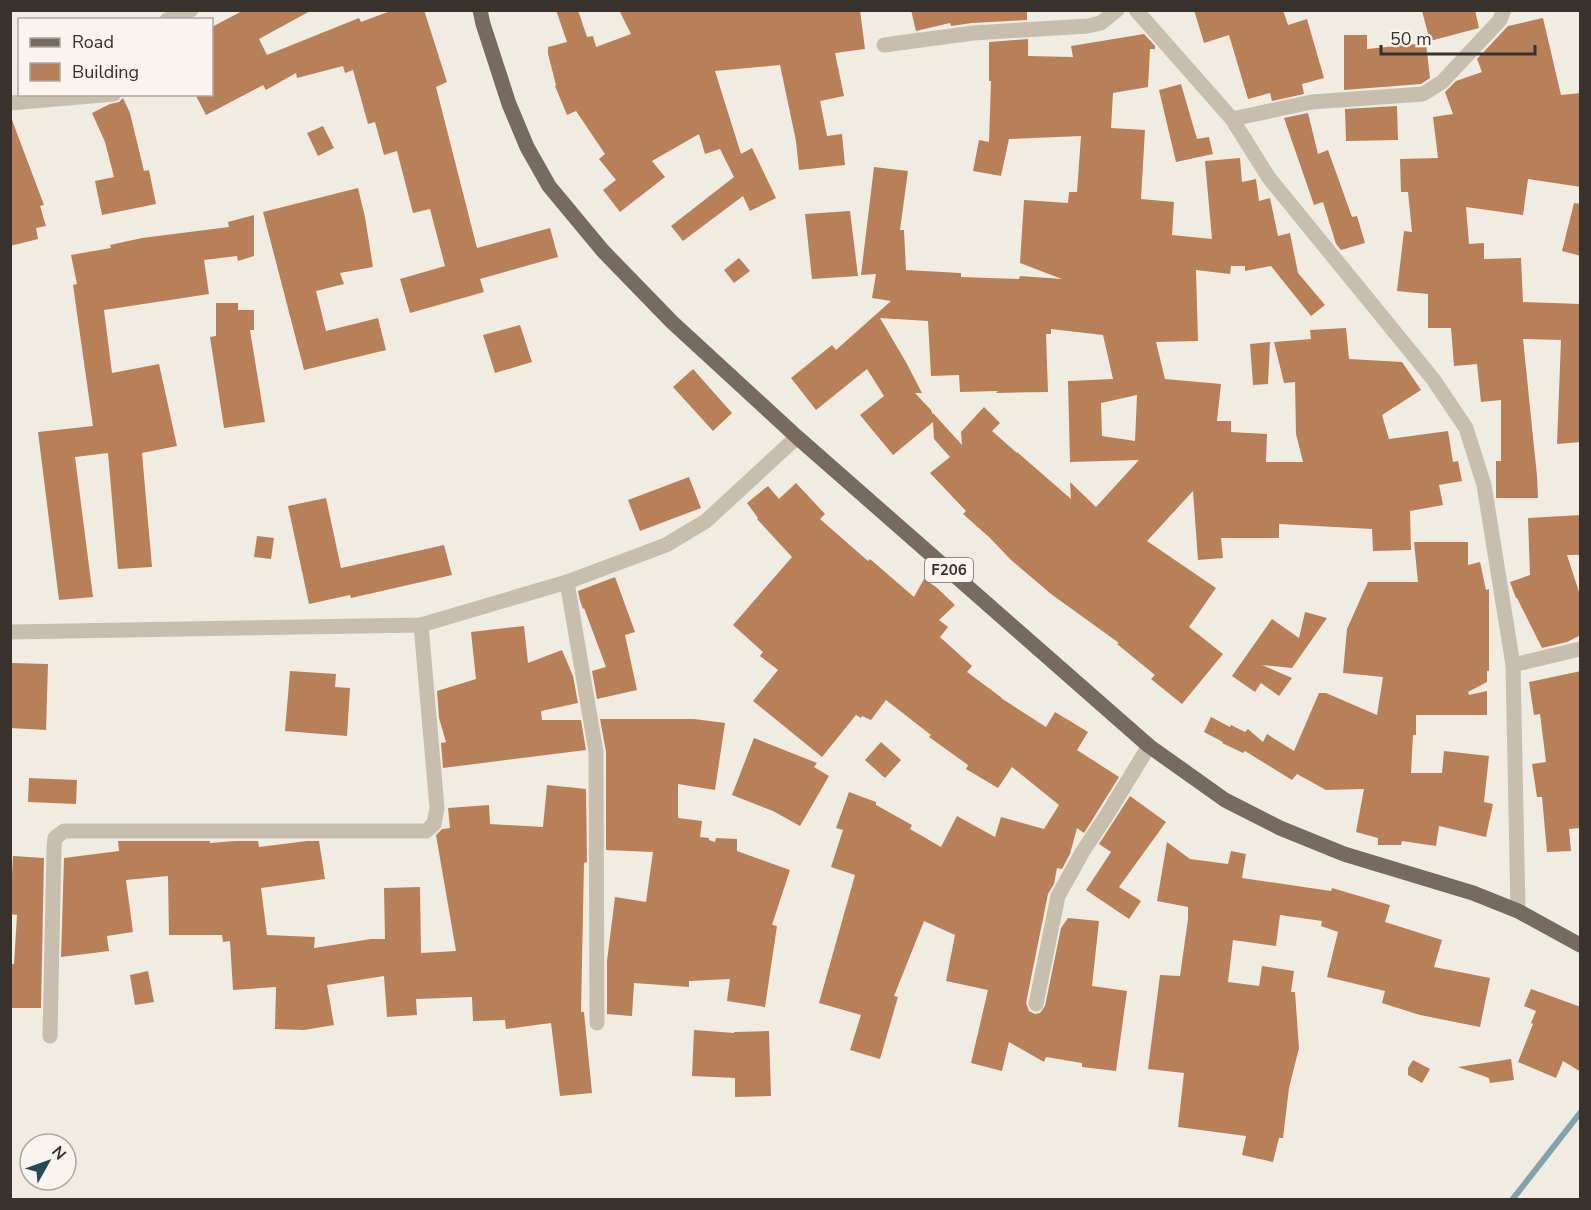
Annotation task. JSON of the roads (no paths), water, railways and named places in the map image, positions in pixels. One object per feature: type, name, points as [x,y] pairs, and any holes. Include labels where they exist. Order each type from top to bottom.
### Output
[{"type":"main road","name":"F206","points":[[480,10],[509,104],[527,147],[549,186],[603,251],[657,306],[797,437],[1149,746],[1225,800],[1280,828],[1344,854],[1473,893],[1518,911],[1581,945]]},
{"type":"street","points":[[171,18],[191,10]]},
{"type":"street","points":[[884,45],[973,33],[1088,26],[1101,23],[1117,10]]},
{"type":"street","points":[[1136,10],[1232,119],[1269,178],[1433,379],[1466,429],[1484,485],[1513,665],[1518,911]]},
{"type":"street","points":[[1232,119],[1312,102],[1423,94],[1442,82],[1500,20],[1504,10]]},
{"type":"street","points":[[10,102],[88,96]]},
{"type":"street","points":[[10,632],[421,625],[567,582],[666,545],[705,521],[797,437]]},
{"type":"street","points":[[567,582],[596,752],[597,1023]]},
{"type":"street","points":[[50,1036],[54,848],[55,838],[64,831],[426,831],[434,824],[437,808],[421,625]]},
{"type":"street","points":[[1513,665],[1581,649]]},
{"type":"street","points":[[1036,1004],[1058,896],[1083,851],[1149,746]]},
{"type":"waterway","points":[[1512,1200],[1580,1113]]}]
